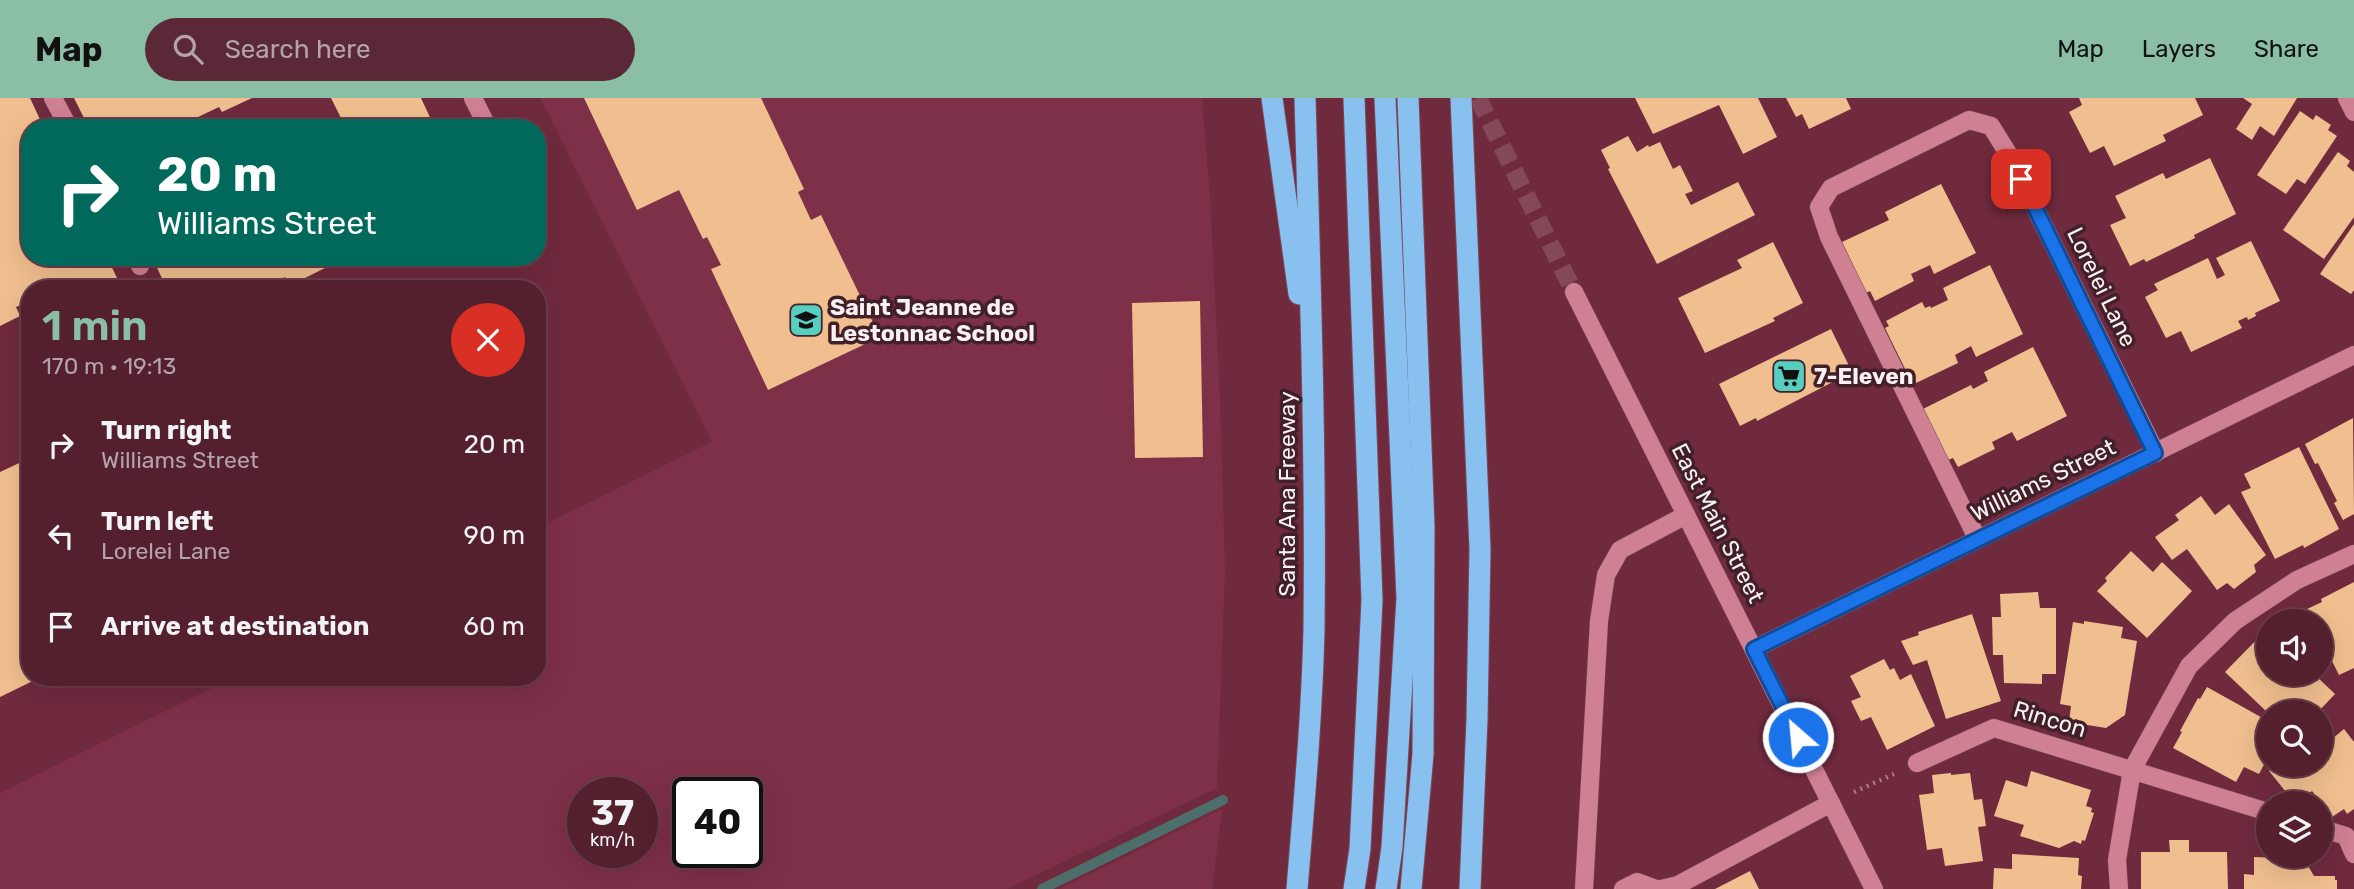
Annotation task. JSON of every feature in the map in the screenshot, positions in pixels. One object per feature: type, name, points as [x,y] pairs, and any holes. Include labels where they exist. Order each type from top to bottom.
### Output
[{"type":"highway","points":[[1272,98],[1314,401]]},
{"type":"highway","name":"Santa Ana Freeway","points":[[1297,889],[1309,744],[1314,631],[1314,401],[1305,98]]},
{"type":"highway","points":[[1353,98],[1372,600],[1360,849],[1354,889]]},
{"type":"highway","points":[[1385,98],[1407,598],[1392,847],[1386,889]]},
{"type":"highway","points":[[1408,98],[1424,527],[1423,754],[1411,889]]},
{"type":"highway","points":[[1461,98],[1480,549],[1477,719],[1469,889]]},
{"type":"street","points":[[53,98],[64,119]]},
{"type":"street","points":[[473,98],[484,119]]},
{"type":"street","points":[[2347,98],[2354,112]]},
{"type":"street","name":"Lorelei Lane","points":[[1977,538],[1829,237],[1819,207],[1831,188],[1969,120],[1991,126],[2009,155],[2155,453]]},
{"type":"street","name":"East Main Street","points":[[1574,292],[1874,889]]},
{"type":"street","name":"Williams Street","points":[[1754,649],[2354,355]]},
{"type":"street","points":[[1584,889],[1599,621],[1606,575],[1620,551],[1686,515]]},
{"type":"street","points":[[2119,889],[2117,860],[2132,770],[2189,666],[2235,621],[2297,580],[2354,554]]},
{"type":"street","name":"Rincon","points":[[1917,763],[1994,728],[2256,808]]},
{"type":"street","points":[[1623,889],[1637,882],[1658,889],[1678,885],[1831,803]]},
{"type":"street","points":[[2350,834],[2354,854]]},
{"type":"path","points":[[1831,803],[1884,778]]},
{"type":"shaded area","points":[[540,98],[1202,98],[1220,398],[1225,569],[1217,788],[1007,889],[0,889],[0,793],[216,686],[546,686],[546,524],[712,442]]},
{"type":"shaded area","points":[[1222,809],[1212,889],[1060,889]]},
{"type":"building","points":[[0,98],[30,98],[40,119],[21,119],[21,266],[111,266],[117,278],[21,280],[21,305],[16,307],[20,316],[0,326]]},
{"type":"building","points":[[74,98],[252,98],[222,112],[219,107],[196,119],[84,119]]},
{"type":"building","points":[[331,98],[421,98],[431,119],[342,119]]},
{"type":"building","points":[[584,98],[761,98],[804,189],[798,192],[811,220],[821,215],[880,337],[768,390],[711,269],[721,265],[707,237],[703,239],[679,190],[637,210]]},
{"type":"building","points":[[1635,98],[1758,98],[1777,137],[1743,154],[1719,105],[1653,134]]},
{"type":"building","points":[[1786,98],[1846,98],[1851,109],[1809,129],[1802,114],[1796,117]]},
{"type":"building","points":[[2079,98],[2195,98],[2203,115],[2163,135],[2166,141],[2114,166],[2104,146],[2090,153],[2069,112],[2082,105]]},
{"type":"building","points":[[2243,98],[2297,98],[2274,136],[2260,126],[2252,140],[2236,129],[2252,104]]},
{"type":"building","points":[[2300,111],[2313,120],[2316,115],[2331,125],[2328,130],[2337,136],[2305,184],[2297,179],[2286,194],[2257,175]]},
{"type":"building","points":[[1628,136],[1637,152],[1660,142],[1673,169],[1680,165],[1693,191],[1685,194],[1691,205],[1738,182],[1755,215],[1657,264],[1601,150]]},
{"type":"building","points":[[2338,152],[2350,161],[2347,166],[2354,172],[2354,217],[2324,259],[2283,230]]},
{"type":"building","points":[[2210,158],[2236,214],[2194,235],[2195,238],[2146,262],[2144,259],[2130,266],[2110,225],[2126,218],[2115,196],[2163,173],[2166,179]]},
{"type":"building","points":[[1941,184],[1976,253],[1934,274],[1930,265],[1911,274],[1914,281],[1875,301],[1870,291],[1866,293],[1842,242],[1889,220],[1885,212]]},
{"type":"building","points":[[2354,224],[2354,290],[2351,294],[2320,274]]},
{"type":"building","points":[[2251,241],[2280,301],[2255,313],[2256,316],[2248,320],[2247,317],[2238,321],[2242,328],[2191,352],[2181,331],[2166,338],[2145,297],[2158,290],[2154,284],[2208,258],[2217,279],[2225,275],[2216,258]]},
{"type":"building","points":[[1773,242],[1803,303],[1773,318],[1775,321],[1705,353],[1678,298],[1742,268],[1737,260]]},
{"type":"building","points":[[1990,265],[2023,334],[1976,357],[1971,346],[1955,355],[1958,363],[1916,383],[1913,378],[1910,379],[1885,328],[1889,326],[1886,321],[1922,302],[1925,308],[1931,308],[1948,300],[1943,288]]},
{"type":"building","points":[[156,266],[329,266],[301,280],[286,280],[285,277],[279,280],[163,280]]},
{"type":"building","points":[[1200,301],[1203,457],[1135,458],[1132,303]]},
{"type":"building","name":"7-Eleven","points":[[1831,329],[1852,372],[1757,421],[1756,418],[1740,426],[1719,384]]},
{"type":"building","points":[[2033,347],[2067,416],[2017,441],[2012,432],[1992,442],[1995,449],[1958,467],[1953,458],[1948,460],[1923,409],[1971,385],[1973,389],[1988,381],[1984,372]]},
{"type":"building","points":[[2353,418],[2354,514],[2343,520],[2334,503],[2337,501],[2318,463],[2315,464],[2305,444]]},
{"type":"building","points":[[2299,447],[2339,529],[2304,548],[2303,545],[2275,559],[2241,492],[2251,488],[2244,474]]},
{"type":"building","points":[[21,462],[23,686],[0,697],[0,472]]},
{"type":"building","points":[[2201,496],[2215,515],[2229,504],[2266,555],[2254,565],[2256,572],[2234,589],[2227,583],[2217,590],[2187,549],[2172,560],[2155,537],[2179,520],[2175,515]]},
{"type":"building","points":[[2131,551],[2153,572],[2162,562],[2192,591],[2147,638],[2097,591],[2107,581],[2105,578]]},
{"type":"building","points":[[2354,582],[2354,668],[2339,675],[2333,663],[2333,609],[2307,609],[2322,602],[2321,599]]},
{"type":"building","points":[[2038,592],[2040,608],[2056,608],[2056,674],[2042,674],[2042,684],[2004,683],[2003,655],[1993,655],[1992,617],[2001,617],[2000,594]]},
{"type":"building","points":[[1972,614],[2001,701],[1946,719],[1927,660],[1913,665],[1901,641],[1919,635],[1918,632]]},
{"type":"building","points":[[2084,621],[2123,627],[2121,638],[2137,641],[2125,715],[2106,728],[2069,722],[2071,706],[2060,704],[2073,622],[2084,624]]},
{"type":"building","points":[[2256,640],[2256,686],[2327,686],[2335,694],[2329,700],[2256,702],[2225,672]]},
{"type":"building","points":[[1884,659],[1890,670],[1894,668],[1900,680],[1911,674],[1935,726],[1887,750],[1871,717],[1861,721],[1851,701],[1861,697],[1850,676]]},
{"type":"building","points":[[2207,687],[2256,714],[2256,773],[2244,767],[2236,782],[2173,748],[2198,698],[2200,699]]},
{"type":"building","points":[[2344,729],[2354,742],[2354,809],[2347,814],[2344,809],[2333,816],[2333,791],[2285,791],[2274,777],[2333,777],[2333,738]]},
{"type":"building","points":[[2031,771],[2091,790],[2086,806],[2092,808],[2091,812],[2094,813],[2085,841],[2082,840],[2081,844],[2074,841],[2059,848],[2020,836],[2024,825],[1994,816],[2006,780],[2027,787]]},
{"type":"building","points":[[1970,773],[1974,800],[1982,799],[1986,826],[1978,827],[1983,861],[1945,866],[1942,848],[1927,850],[1919,795],[1934,793],[1932,775]]},
{"type":"building","points":[[2169,840],[2189,840],[2189,852],[2227,852],[2228,889],[2141,889],[2141,852],[2170,852]]},
{"type":"building","points":[[2012,854],[2079,858],[2081,889],[1993,889],[1994,868],[2012,869]]},
{"type":"building","points":[[2256,857],[2256,868],[2309,868],[2314,876],[2335,876],[2337,889],[2244,889],[2244,874],[2254,875]]},
{"type":"building","points":[[1750,871],[1759,889],[1715,889]]},
{"type":"waterway","points":[[1042,889],[1223,800]]},
{"type":"tunnel","points":[[1478,98],[1574,292]]},
{"type":"place","name":"Saint Jeanne de Lestonnac School","points":[[806,320]]},
{"type":"place","name":"7-Eleven","points":[[1789,376]]},
{"type":"route","points":[[1798,737],[1754,649],[2155,453],[2021,179]]}]
